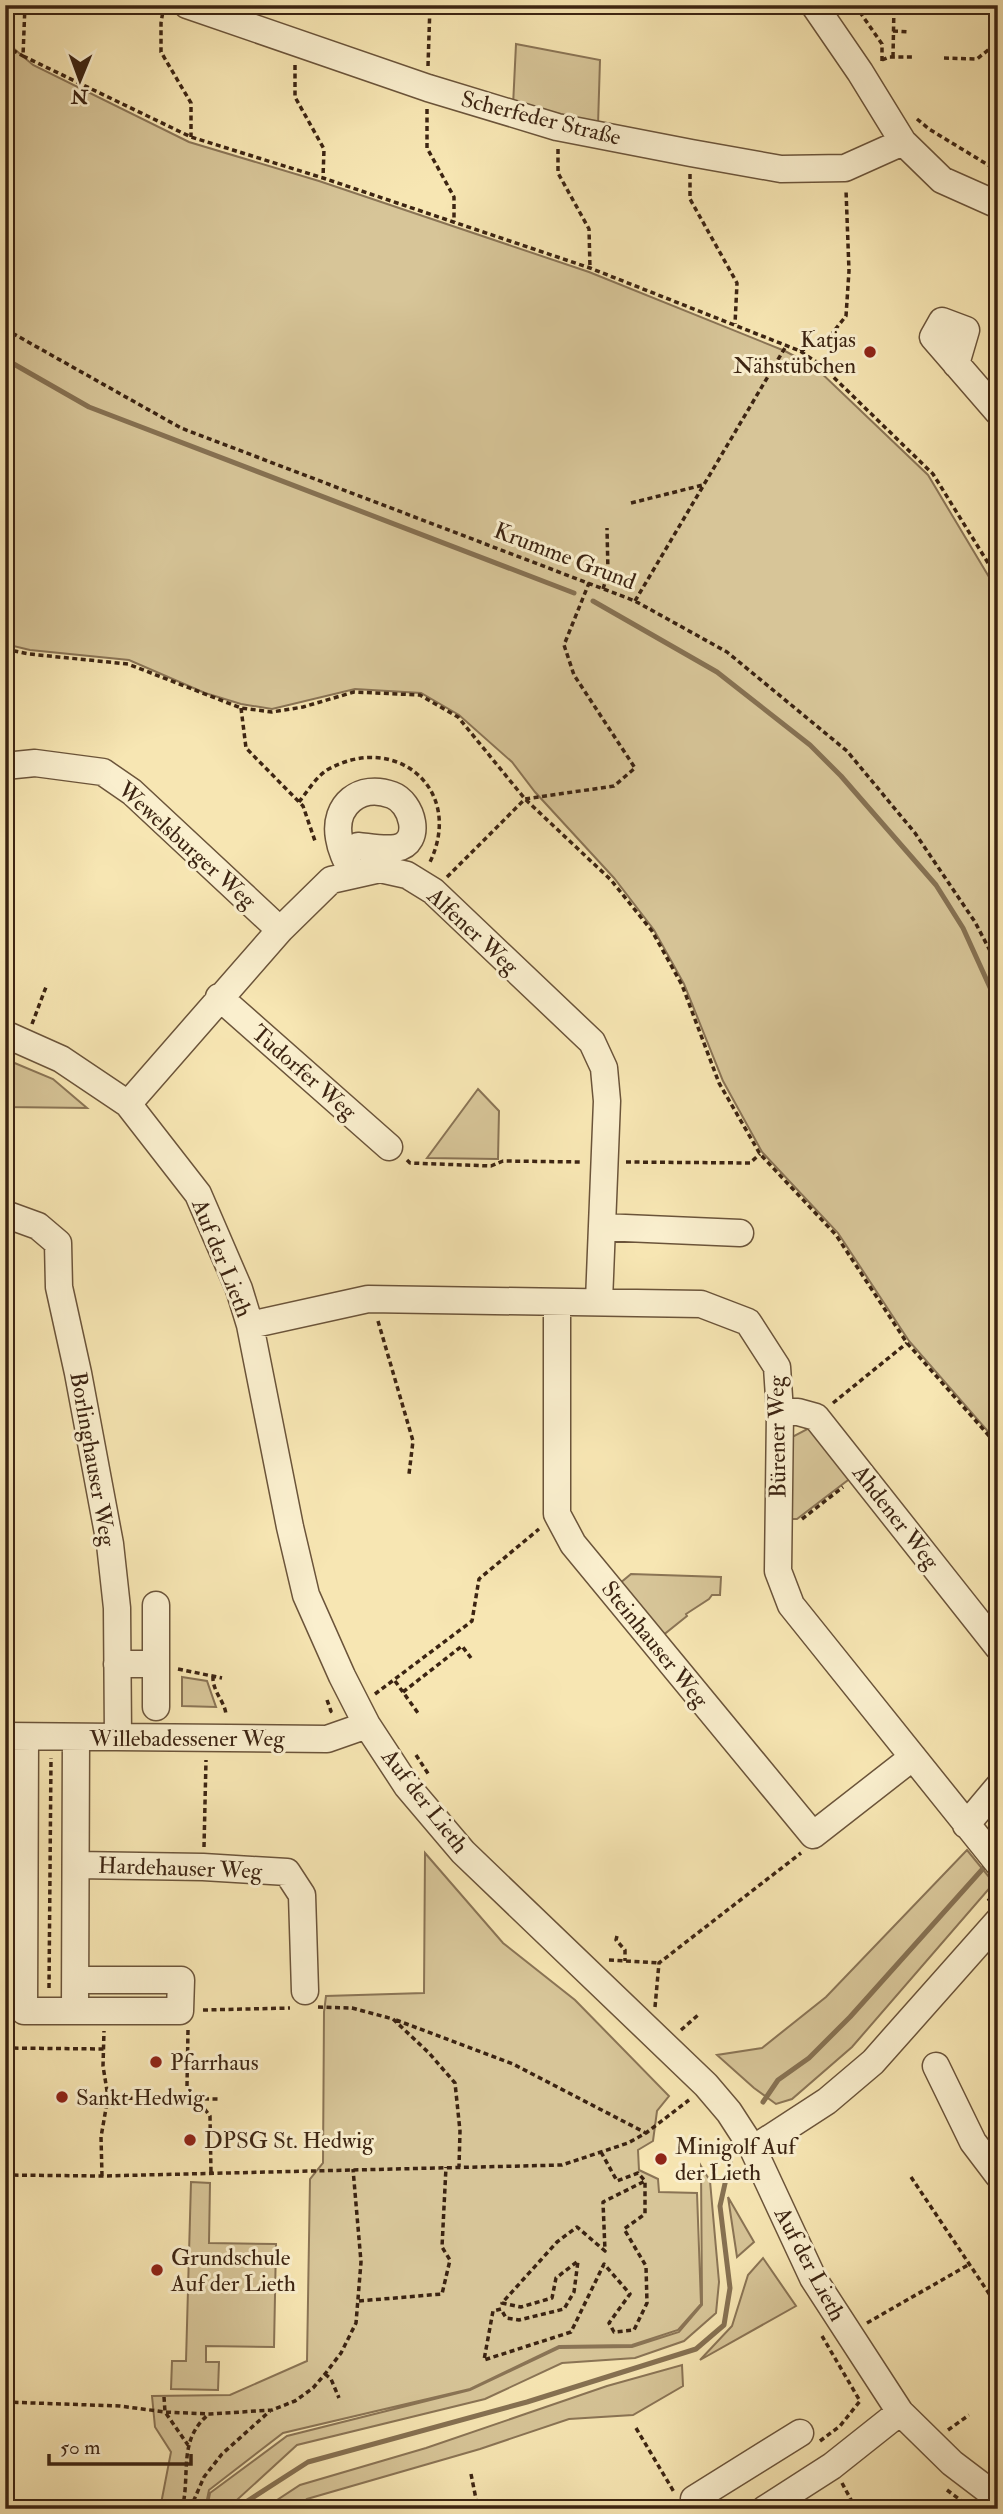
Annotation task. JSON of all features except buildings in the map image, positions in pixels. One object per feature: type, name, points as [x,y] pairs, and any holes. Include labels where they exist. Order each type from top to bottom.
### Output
[{"type":"street","name":"Scherfeder Straße","points":[[187,5],[428,88],[557,127],[780,169],[845,168],[903,142]]},
{"type":"street","points":[[814,5],[875,69],[903,142],[942,180],[998,205]]},
{"type":"street","points":[[956,364],[998,412]]},
{"type":"street","name":"Wewelsburger Weg","points":[[5,766],[35,763],[103,772],[132,792],[280,930]]},
{"type":"street","points":[[353,874],[339,837],[339,820],[344,804],[357,793],[374,791],[393,795],[405,804],[411,815],[413,830],[408,842],[397,848],[358,846]]},
{"type":"street","name":"Alfener Weg","points":[[128,1104],[219,997],[280,930],[331,880],[380,869],[407,875],[433,891],[592,1042],[604,1068],[607,1101],[599,1301]]},
{"type":"street","name":"Tudorfer Weg","points":[[219,997],[389,1147]]},
{"type":"street","name":"Auf der Lieth","points":[[15,1038],[61,1059],[128,1104],[198,1194],[239,1289],[250,1325],[306,1595],[367,1725],[407,1786],[463,1853],[641,2024],[697,2098],[729,2112],[753,2149],[813,2278],[901,2412],[952,2463],[998,2498]]},
{"type":"street","name":"Borlinghauser Weg","points":[[5,1214],[38,1226],[58,1243],[59,1287],[110,1545],[117,1608],[118,1737]]},
{"type":"street","points":[[602,1227],[740,1233]]},
{"type":"street","name":"Bürener Weg","points":[[250,1325],[372,1299],[701,1304],[748,1322],[777,1367],[780,1412],[778,1571],[791,1605],[993,1857]]},
{"type":"street","name":"Steinhauser Weg","points":[[557,1302],[557,1514],[573,1544],[813,1835]]},
{"type":"street","points":[[780,1412],[798,1412],[816,1417]]},
{"type":"street","name":"Ahdener Weg","points":[[816,1417],[998,1647]]},
{"type":"street","points":[[156,1605],[156,1707]]},
{"type":"street","points":[[117,1664],[156,1664]]},
{"type":"street","name":"Willebadessener Weg","points":[[15,1736],[327,1739],[367,1725]]},
{"type":"street","name":"Hardehauser Weg","points":[[15,1736],[38,1779],[37,1970],[24,2011],[184,2010]]},
{"type":"street","name":"Hardehauser Weg","points":[[62,2011],[77,1980],[37,1860],[64,1737]]},
{"type":"street","points":[[813,1835],[913,1757]]},
{"type":"street","points":[[966,1825],[998,1787]]},
{"type":"street","name":"Hardehauser Weg","points":[[37,1860],[287,1872],[302,1895],[304,2002]]},
{"type":"street","points":[[753,2149],[827,2101],[873,2062],[998,1921]]},
{"type":"street","points":[[77,1980],[181,1980],[184,2010]]},
{"type":"street","points":[[936,2066],[973,2142],[998,2175]]},
{"type":"street","points":[[765,2509],[832,2466],[901,2412]]},
{"type":"street","points":[[688,2503],[809,2438]]},
{"type":"path","points":[[23,55],[25,5]]},
{"type":"path","points":[[164,5],[161,52],[191,103],[191,137]]},
{"type":"path","points":[[428,75],[430,5]]},
{"type":"path","points":[[855,5],[882,44],[875,69]]},
{"type":"path","points":[[893,57],[894,5]]},
{"type":"path","points":[[894,31],[910,32]]},
{"type":"path","points":[[944,58],[977,59],[998,42]]},
{"type":"path","points":[[5,46],[191,137],[323,178],[590,268],[800,351],[821,365],[933,474],[995,570],[998,579]]},
{"type":"path","points":[[875,69],[893,57],[914,57]]},
{"type":"path","points":[[295,71],[295,97],[324,149],[323,178]]},
{"type":"path","points":[[427,104],[427,148],[454,197],[454,222]]},
{"type":"path","points":[[915,117],[929,129],[998,170]]},
{"type":"path","points":[[558,152],[558,173],[589,229],[590,268]]},
{"type":"path","points":[[800,351],[826,341],[846,316],[849,271],[845,168]]},
{"type":"path","points":[[690,176],[690,199],[737,283],[735,324]]},
{"type":"path","points":[[842,272],[849,271]]},
{"type":"path","name":"Krumme Grund","points":[[5,329],[181,428],[635,601],[727,652],[847,751],[915,833],[975,922],[998,966]]},
{"type":"path","points":[[635,601],[786,346]]},
{"type":"path","points":[[631,503],[704,485]]},
{"type":"path","points":[[603,589],[608,573],[607,528]]},
{"type":"path","points":[[433,891],[525,799],[614,786],[635,768],[574,676],[564,645],[589,583]]},
{"type":"path","points":[[5,649],[128,664],[241,708],[272,712],[303,707],[354,692],[420,695],[458,717],[525,799],[611,880],[652,931],[682,985],[719,1083],[760,1154],[836,1235],[907,1343],[998,1446]]},
{"type":"path","points":[[241,708],[246,748],[303,806],[317,845]]},
{"type":"path","points":[[430,805],[431,808],[438,806]]},
{"type":"path","points":[[15,1038],[46,987]]},
{"type":"path","points":[[389,1147],[410,1163],[491,1166],[503,1161],[750,1163],[760,1154]]},
{"type":"path","points":[[372,1299],[413,1441],[409,1474]]},
{"type":"path","points":[[816,1417],[907,1343]]},
{"type":"path","points":[[778,1528],[789,1529],[861,1473]]},
{"type":"path","points":[[371,1686],[376,1695],[472,1621],[479,1579],[557,1514]]},
{"type":"path","points":[[403,1692],[462,1646],[471,1658]]},
{"type":"path","points":[[156,1664],[222,1678]]},
{"type":"path","points":[[213,1676],[214,1686],[226,1710],[226,1723]]},
{"type":"path","points":[[323,1718],[331,1711],[321,1684],[342,1676]]},
{"type":"path","points":[[395,1681],[418,1713]]},
{"type":"path","points":[[62,2011],[37,1970],[37,1860],[38,1779],[64,1737]]},
{"type":"path","points":[[204,1867],[206,1754]]},
{"type":"path","points":[[587,1973],[600,1959],[659,1963],[810,1846],[813,1835]]},
{"type":"path","points":[[617,1936],[616,1940],[625,1950],[625,1961]]},
{"type":"path","points":[[641,2024],[654,2010],[659,1963]]},
{"type":"path","points":[[211,2173],[211,2116],[187,2086],[184,2010],[304,2002],[352,2008],[393,2019],[513,2064],[646,2133]]},
{"type":"path","points":[[102,2176],[101,2137],[108,2097],[103,2049],[104,2012]]},
{"type":"path","points":[[393,2019],[429,2053],[455,2083],[460,2131],[459,2167]]},
{"type":"path","points":[[5,2048],[103,2049]]},
{"type":"path","points":[[102,2098],[220,2099]]},
{"type":"path","points":[[5,2175],[102,2176],[562,2165],[628,2143],[697,2098]]},
{"type":"path","points":[[601,2152],[617,2181],[638,2172],[645,2181],[645,2214],[624,2229],[646,2266],[646,2303],[634,2330],[614,2332],[609,2323],[630,2294],[604,2264],[571,2332],[484,2360],[493,2311],[501,2309],[506,2318],[519,2320],[564,2309],[574,2292],[578,2261],[556,2278],[552,2298],[521,2307],[502,2303],[557,2242],[577,2227],[605,2251],[603,2203],[645,2181]]},
{"type":"path","points":[[359,2301],[442,2294],[450,2260],[442,2247],[446,2167]]},
{"type":"path","points":[[190,2509],[204,2477],[222,2454],[272,2410],[313,2388],[341,2353],[356,2323],[360,2262],[353,2169]]},
{"type":"path","points":[[911,2177],[998,2307]]},
{"type":"path","points":[[849,2336],[968,2265]]},
{"type":"path","points":[[809,2438],[841,2427],[860,2401],[822,2336]]},
{"type":"path","points":[[325,2374],[331,2379],[339,2398]]},
{"type":"path","points":[[164,2397],[165,2413],[187,2445]]},
{"type":"path","points":[[5,2402],[120,2406],[165,2413],[210,2414],[272,2410]]},
{"type":"path","points":[[182,2509],[187,2445],[198,2423],[210,2414]]},
{"type":"path","points":[[946,2431],[969,2415]]},
{"type":"path","points":[[636,2428],[688,2503]]},
{"type":"path","points":[[832,2466],[856,2509]]},
{"type":"path","points":[[471,2474],[478,2509]]},
{"type":"shaded area","points":[[5,41],[33,65],[189,142],[319,181],[589,272],[785,351],[815,367],[928,475],[998,592],[998,1443],[909,1341],[838,1233],[762,1152],[723,1081],[684,984],[654,930],[614,878],[535,792],[512,762],[459,715],[421,693],[355,689],[272,709],[241,704],[205,693],[129,660],[30,650],[5,644]]},
{"type":"shaded area","points":[[516,44],[600,60],[598,125],[513,106]]},
{"type":"shaded area","points":[[5,1059],[53,1079],[87,1108],[5,1107]]},
{"type":"shaded area","points":[[478,1089],[499,1111],[498,1159],[427,1158]]},
{"type":"shaded area","points":[[813,1426],[852,1477],[797,1519],[790,1519],[792,1437]]},
{"type":"shaded area","points":[[631,1574],[721,1577],[720,1595],[712,1595],[662,1636],[619,1584]]},
{"type":"shaded area","points":[[182,1677],[207,1681],[216,1707],[182,1706]]},
{"type":"shaded area","points":[[967,1850],[994,1883],[852,2047],[792,2099],[776,2104],[717,2055],[762,2048],[826,1997]]},
{"type":"shaded area","points":[[425,1853],[503,1943],[575,2000],[669,2096],[657,2111],[653,2141],[638,2150],[639,2170],[658,2179],[659,2192],[697,2193],[701,2304],[678,2330],[632,2345],[559,2346],[470,2389],[283,2433],[209,2490],[205,2509],[160,2509],[171,2452],[155,2427],[152,2396],[230,2395],[307,2361],[310,2179],[323,2163],[326,1996],[424,1993]]},
{"type":"shaded area","points":[[701,2166],[710,2181],[719,2282],[716,2313],[684,2341],[635,2358],[562,2363],[485,2399],[297,2445],[227,2509],[207,2509],[210,2493],[287,2436],[470,2390],[559,2348],[632,2347],[679,2332],[702,2305]]},
{"type":"shaded area","points":[[191,2182],[210,2183],[209,2243],[276,2244],[274,2347],[206,2346],[206,2362],[219,2362],[218,2390],[171,2389],[172,2361],[186,2361]]},
{"type":"shaded area","points":[[728,2197],[754,2242],[737,2257]]},
{"type":"shaded area","points":[[763,2258],[796,2306],[700,2360],[732,2326],[748,2275]]},
{"type":"shaded area","points":[[682,2365],[683,2386],[633,2415],[569,2419],[480,2449],[307,2499],[294,2509],[267,2509],[300,2485],[426,2448],[607,2386]]},
{"type":"waterway","points":[[5,359],[89,407],[574,593]]},
{"type":"waterway","points":[[593,601],[717,672],[810,745],[841,776],[936,885],[963,928],[998,1005]]},
{"type":"waterway","points":[[763,2102],[778,2080],[809,2058],[850,2017],[988,1863]]},
{"type":"waterway","points":[[235,2509],[308,2462],[527,2402],[696,2349],[724,2325],[730,2288],[720,2206],[730,2161]]},
{"type":"place","name":"Katjas Nähstübchen","points":[[870,352]]},
{"type":"place","name":"Pfarrhaus","points":[[156,2062]]},
{"type":"place","name":"Sankt Hedwig","points":[[62,2097]]},
{"type":"place","name":"DPSG St. Hedwig","points":[[190,2140]]},
{"type":"place","name":"Minigolf Auf der Lieth","points":[[661,2159]]},
{"type":"place","name":"Grundschule Auf der Lieth","points":[[157,2270]]}]
